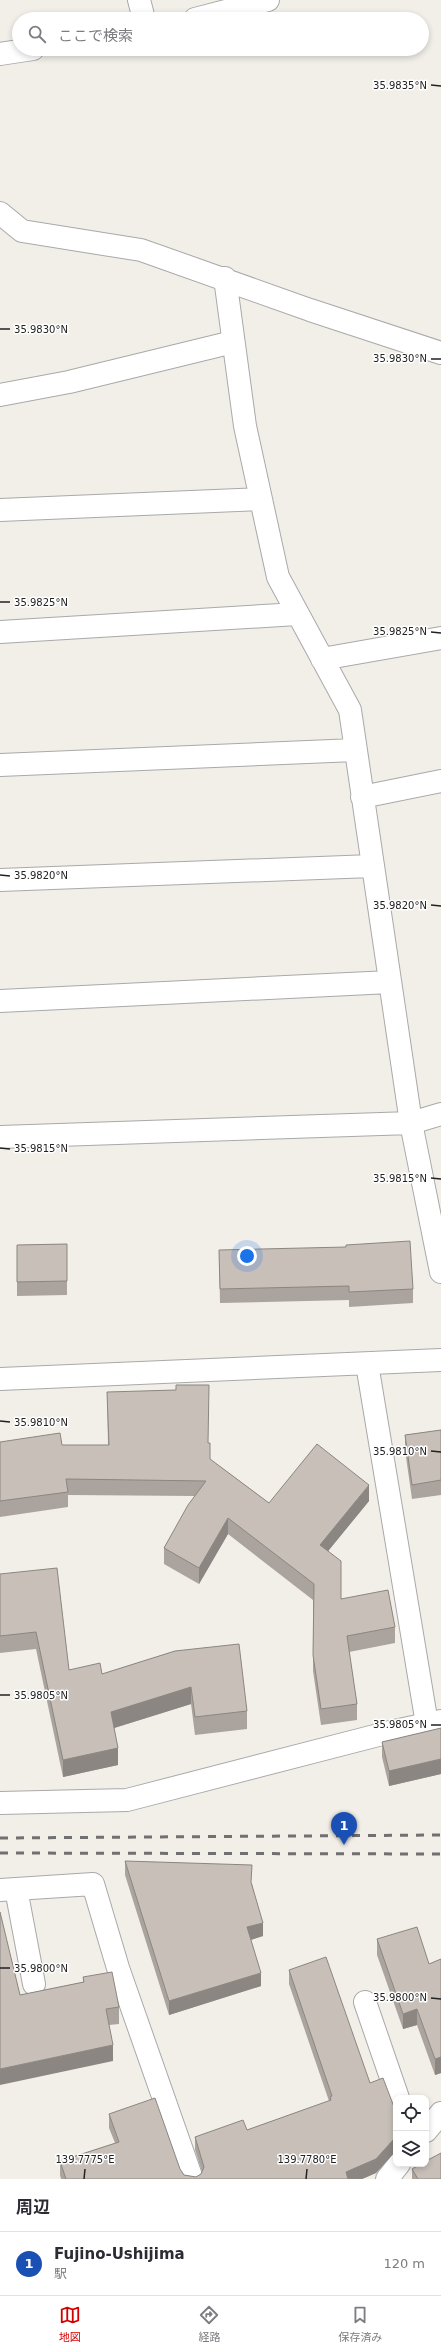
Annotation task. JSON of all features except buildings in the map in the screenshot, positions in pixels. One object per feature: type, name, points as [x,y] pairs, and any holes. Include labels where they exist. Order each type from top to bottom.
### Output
[{"type":"street","points":[[139,0],[142,12]]},
{"type":"street","points":[[222,12],[268,0]]},
{"type":"street","points":[[0,54],[12,52]]},
{"type":"street","points":[[0,212],[22,231],[141,250],[225,278],[310,310],[441,353]]},
{"type":"street","points":[[225,278],[245,426],[278,577],[350,710],[411,1123],[441,1272]]},
{"type":"street","points":[[0,395],[69,382],[233,342]]},
{"type":"street","points":[[0,510],[261,499]]},
{"type":"street","points":[[0,632],[298,614]]},
{"type":"street","points":[[322,659],[441,638]]},
{"type":"street","points":[[0,765],[355,750]]},
{"type":"street","points":[[362,797],[441,781]]},
{"type":"street","points":[[0,880],[372,866]]},
{"type":"street","points":[[0,1001],[390,982]]},
{"type":"street","points":[[0,1137],[411,1123],[441,1114]]},
{"type":"street","points":[[0,1379],[441,1360]]},
{"type":"street","points":[[0,1803],[127,1800],[434,1723],[367,1364]]},
{"type":"street","points":[[34,1984],[8,1889],[93,1884],[118,1968],[192,2179]]},
{"type":"street","points":[[365,2002],[397,2095]]},
{"type":"street","points":[[427,2131],[441,2113]]},
{"type":"street","points":[[387,2179],[397,2167]]},
{"type":"railway","points":[[0,1838],[441,1835]]},
{"type":"railway","points":[[0,1853],[441,1854]]},
{"type":"place","name":"Fujino-Ushijima","points":[[344,1845]]}]
